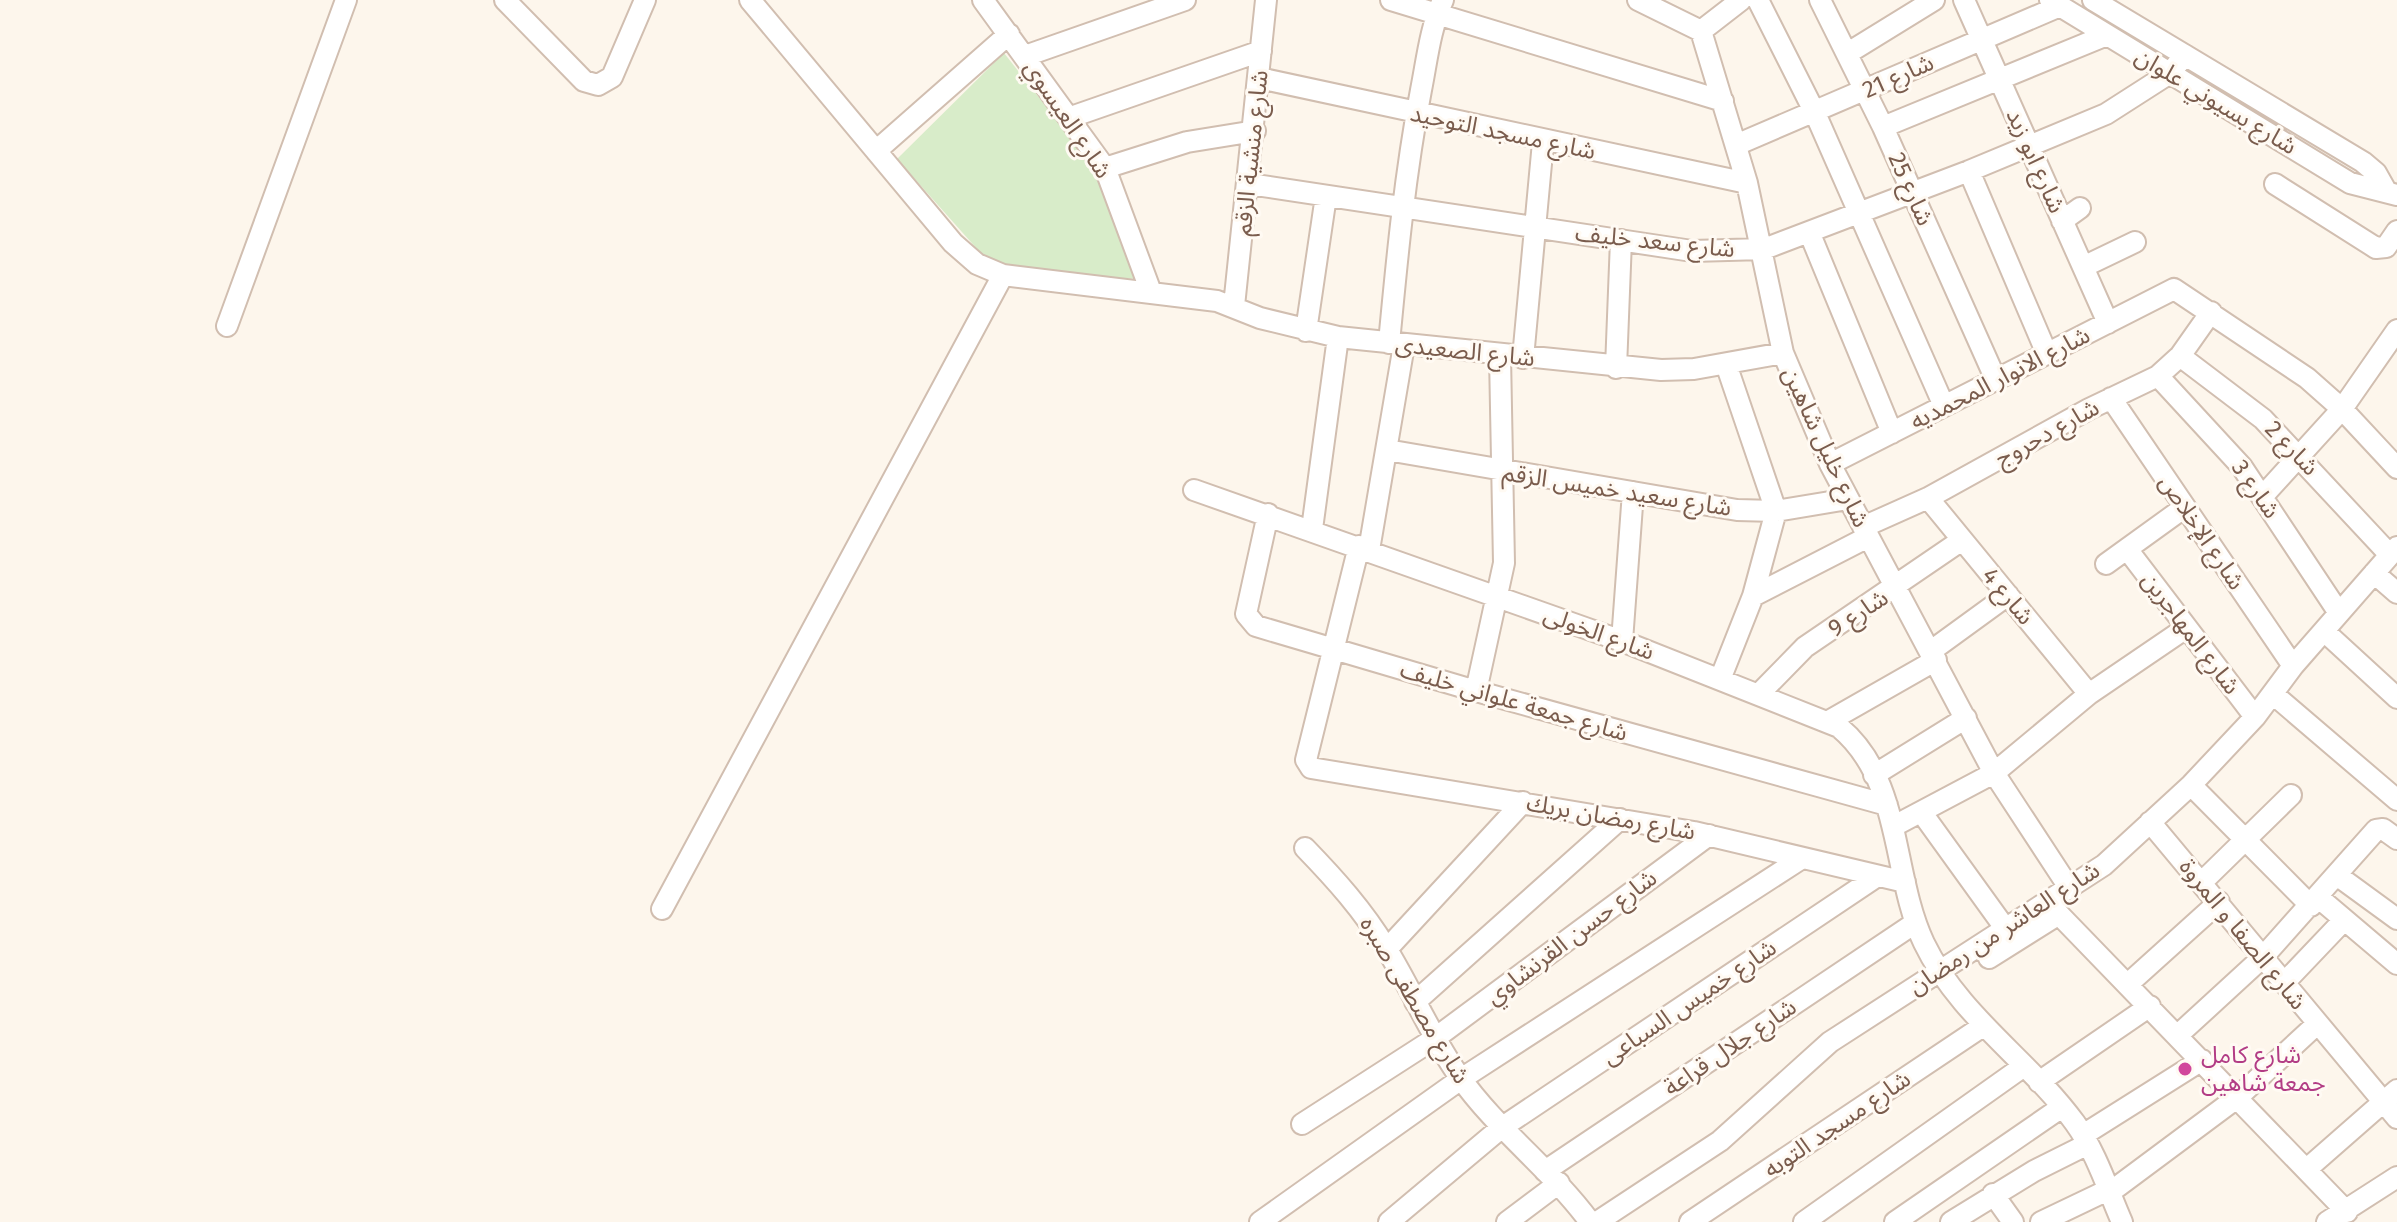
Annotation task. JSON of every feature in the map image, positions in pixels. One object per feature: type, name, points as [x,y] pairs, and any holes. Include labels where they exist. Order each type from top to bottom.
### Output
[{"type":"street","points":[[227,326],[346,0]]},
{"type":"street","points":[[505,0],[584,81],[598,85],[612,77],[645,0]]},
{"type":"street","points":[[662,909],[1003,275],[977,264],[953,243],[750,0]]},
{"type":"street","name":"شارع العيسوي","points":[[983,0],[1071,117],[1105,168],[1151,292]]},
{"type":"street","points":[[1025,56],[1185,0]]},
{"type":"street","name":"شارع منشية الزقم","points":[[1234,306],[1255,131],[1266,0]]},
{"type":"street","points":[[1391,0],[1439,8],[1723,101]]},
{"type":"street","points":[[1650,2],[1701,31],[1741,0]]},
{"type":"street","points":[[1758,0],[1815,113],[1944,406]]},
{"type":"street","name":"شارع 25","points":[[1820,0],[1883,127],[1996,380]]},
{"type":"street","points":[[1848,53],[1934,0]]},
{"type":"street","name":"شارع ابو زيد","points":[[1964,0],[2108,323]]},
{"type":"street","name":"شارع بسيوني علوان","points":[[2093,0],[2363,162],[2391,192]]},
{"type":"street","name":"شارع 21","points":[[1736,145],[1982,40],[2055,3]]},
{"type":"street","name":"شارع بسيوني علوان","points":[[2055,3],[2350,183],[2367,190],[2391,192]]},
{"type":"street","points":[[1332,648],[1364,548],[1387,450],[1396,344],[1402,207],[1417,113],[1439,8]]},
{"type":"street","name":"شارع خليل شاهين","points":[[1701,31],[1764,249],[1783,353],[1830,464],[1994,773],[2070,889]]},
{"type":"street","points":[[876,151],[1009,34]]},
{"type":"street","points":[[1883,127],[2107,35]]},
{"type":"street","points":[[1071,117],[1261,51]]},
{"type":"street","name":"شارع سعد خليف","points":[[1249,184],[1692,251],[1764,249],[1810,234],[2106,114],[2170,73],[2185,55]]},
{"type":"street","name":"شارع مسجد التوحيد","points":[[1259,78],[1543,142],[1747,183]]},
{"type":"street","points":[[1105,168],[1187,142],[1255,131]]},
{"type":"street","points":[[1523,358],[1543,142]]},
{"type":"street","points":[[1969,171],[2047,354]]},
{"type":"street","points":[[2275,184],[2376,248],[2386,247],[2397,231]]},
{"type":"street","points":[[1306,331],[1326,196]]},
{"type":"street","points":[[2062,221],[2080,208]]},
{"type":"street","points":[[1810,234],[1892,433]]},
{"type":"street","points":[[1616,368],[1621,240]]},
{"type":"street","points":[[2083,267],[2135,242]]},
{"type":"street","name":"شارع الصعيدى","points":[[1003,275],[1151,292],[1234,306],[1260,318],[1338,337],[1616,368],[1661,370],[1726,364],[1783,353]]},
{"type":"street","name":"شارع الانوار المحمديه","points":[[1830,464],[2171,291],[2182,291],[2211,312]]},
{"type":"street","points":[[2211,312],[2307,378],[2342,409],[2397,468]]},
{"type":"street","name":"شارع دحروج","points":[[1753,596],[2111,398],[2158,376],[2180,356],[2211,312]]},
{"type":"street","points":[[2262,497],[2391,357],[2397,330]]},
{"type":"street","points":[[1312,529],[1338,337]]},
{"type":"street","points":[[1476,691],[1500,597],[1506,531],[1500,356]]},
{"type":"street","name":"شارع 2","points":[[2180,356],[2240,398],[2394,551]]},
{"type":"street","points":[[1721,677],[1753,596],[1776,511],[1726,364]]},
{"type":"street","name":"شارع 3","points":[[2158,376],[2221,442],[2262,497],[2339,613]]},
{"type":"street","name":"شارع الإخلاص","points":[[2111,398],[2293,666]]},
{"type":"street","name":"شارع سعيد خميس الزقم","points":[[1387,450],[1737,510],[1776,511],[1848,499]]},
{"type":"street","name":"شارع الخولى","points":[[1194,490],[1312,529],[1721,677],[1829,721],[1852,738],[1887,805],[1915,923],[1939,969],[1983,1026],[2062,1107],[2086,1140],[2122,1222]]},
{"type":"street","points":[[1622,641],[1633,492]]},
{"type":"street","name":"شارع 4","points":[[1928,498],[2089,694]]},
{"type":"street","points":[[2106,564],[2185,507]]},
{"type":"street","name":"شارع جمعة علواني خليف","points":[[1268,514],[1248,619],[1256,626],[1476,691],[1887,805]]},
{"type":"street","name":"شارع 9","points":[[1760,693],[1798,653],[1962,540]]},
{"type":"street","name":"شارع المهاجرين","points":[[2127,549],[2255,717]]},
{"type":"street","name":"شارع العاشر من رمضان","points":[[1597,1222],[1720,1141],[1830,1042],[2005,928],[2054,908],[2070,889],[2191,785],[2255,717],[2293,666],[2394,551]]},
{"type":"street","points":[[2374,573],[2397,593]]},
{"type":"street","points":[[1829,721],[1934,656],[2008,595]]},
{"type":"street","points":[[1894,826],[1994,773],[2089,694],[2186,628]]},
{"type":"street","points":[[2324,631],[2397,698]]},
{"type":"street","name":"شارع رمضان بريك","points":[[1332,648],[1306,760],[1314,770],[1709,835],[1799,860],[1905,882]]},
{"type":"street","points":[[2273,694],[2397,800]]},
{"type":"street","points":[[1874,775],[1966,718]]},
{"type":"street","points":[[2191,785],[2245,840],[2315,902],[2344,920],[2397,964]]},
{"type":"street","points":[[2202,882],[2291,795]]},
{"type":"street","points":[[1387,949],[1523,802]]},
{"type":"street","points":[[1922,813],[2005,928]]},
{"type":"street","points":[[1415,1002],[1620,819]]},
{"type":"street","name":"شارع الصفا و المروة","points":[[2150,822],[2317,1024],[2392,1105]]},
{"type":"street","points":[[2178,1035],[2263,957],[2338,876],[2388,834]]},
{"type":"street","name":"شارع حسن القرنشاوي","points":[[1302,1124],[1434,1039],[1709,835]]},
{"type":"street","name":"شارع مصطفى صبره","points":[[1305,848],[1350,894],[1387,949],[1434,1039],[1461,1079],[1501,1128],[1552,1177],[1590,1222]]},
{"type":"street","points":[[1260,1222],[1461,1079],[1799,860]]},
{"type":"street","points":[[2338,876],[2397,919]]},
{"type":"street","name":"شارع خميس السباعى","points":[[1389,1222],[1501,1128],[1876,877]]},
{"type":"street","points":[[2128,984],[2219,902]]},
{"type":"street","points":[[1989,958],[2054,908],[2308,1168],[2347,1212]]},
{"type":"street","points":[[2284,983],[2344,920]]},
{"type":"street","name":"شارع جلال قراعة","points":[[1507,1222],[1552,1177],[1915,923]]},
{"type":"street","points":[[2039,1082],[2150,1006]]},
{"type":"street","points":[[2041,1222],[2108,1191],[2238,1097],[2317,1024]]},
{"type":"street","name":"شارع مسجد التوبه","points":[[1690,1222],[1983,1026]]},
{"type":"street","points":[[1951,1222],[2086,1140],[2202,1060]]},
{"type":"street","points":[[1804,1222],[2024,1066]]},
{"type":"street","points":[[2308,1168],[2392,1105]]},
{"type":"street","points":[[1895,1222],[2062,1107]]},
{"type":"street","points":[[2327,1222],[2347,1212],[2397,1177]]},
{"type":"street","points":[[1993,1194],[2013,1222]]},
{"type":"green space","points":[[1004,53],[1100,174],[1141,279],[1011,270],[986,259],[897,159]]},
{"type":"place","name":"شارع كامل جمعة شاهين","points":[[2185,1069]]}]
